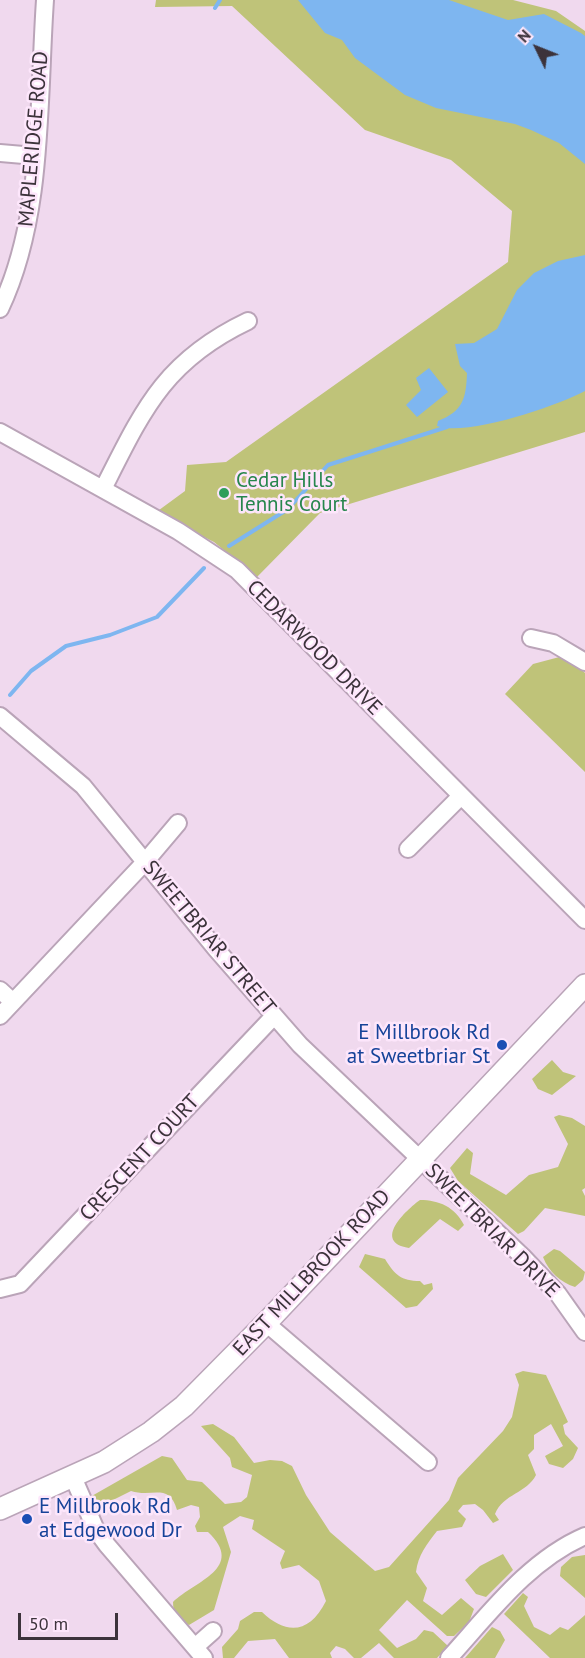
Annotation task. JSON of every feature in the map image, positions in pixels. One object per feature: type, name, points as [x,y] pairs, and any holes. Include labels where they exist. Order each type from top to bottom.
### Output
[{"type":"main road","name":"EAST MILLBROOK ROAD","points":[[0,1509],[73,1477],[129,1446],[174,1414],[266,1323],[585,985]]},
{"type":"street","name":"MAPLERIDGE ROAD","points":[[0,309],[23,251],[32,200],[45,0]]},
{"type":"street","points":[[0,153],[35,156]]},
{"type":"street","points":[[103,489],[131,436],[163,384],[189,356],[248,321]]},
{"type":"street","name":"CEDARWOOD DRIVE","points":[[0,432],[178,531],[237,570],[585,920]]},
{"type":"street","points":[[531,638],[554,642],[585,662]]},
{"type":"street","name":"SWEETBRIAR STREET","points":[[0,716],[83,786],[274,1016],[330,1076],[420,1159]]},
{"type":"street","points":[[408,849],[461,796]]},
{"type":"street","points":[[0,1016],[145,862],[178,823]]},
{"type":"street","points":[[0,990],[13,1002]]},
{"type":"street","name":"CRESCENT COURT","points":[[0,1289],[20,1284],[274,1016]]},
{"type":"street","name":"SWEETBRIAR DRIVE","points":[[420,1159],[579,1311],[585,1332]]},
{"type":"street","points":[[266,1323],[428,1462]]},
{"type":"street","points":[[73,1477],[96,1530],[106,1545],[200,1653],[213,1630]]},
{"type":"street","points":[[449,1658],[535,1568],[567,1544],[585,1536]]},
{"type":"green space","points":[[156,0],[513,0],[556,11],[585,31],[585,432],[320,513],[257,577],[214,542],[155,513],[185,491],[187,465],[226,462],[508,262],[512,211],[451,160],[365,130],[232,6],[155,7]]},
{"type":"green space","points":[[567,655],[585,673],[585,772],[505,694],[533,664]]},
{"type":"green space","points":[[552,1060],[563,1072],[576,1076],[552,1095],[538,1089],[532,1079]]},
{"type":"green space","points":[[559,1115],[572,1118],[585,1126],[585,1188],[582,1190],[585,1196],[585,1216],[545,1208],[524,1231],[518,1234],[458,1181],[450,1168],[467,1148],[473,1153],[470,1174],[506,1195],[529,1175],[558,1167],[568,1144],[554,1117]]},
{"type":"green space","points":[[420,1200],[434,1201],[446,1206],[464,1225],[458,1231],[440,1219],[409,1248],[398,1245],[393,1239],[395,1226]]},
{"type":"green space","points":[[554,1249],[560,1251],[585,1272],[583,1280],[575,1287],[556,1276],[545,1262],[543,1257]]},
{"type":"green space","points":[[365,1254],[385,1259],[395,1273],[403,1278],[420,1281],[424,1285],[432,1283],[433,1289],[417,1306],[406,1308],[359,1267]]},
{"type":"green space","points":[[523,1371],[546,1375],[568,1422],[563,1425],[565,1434],[578,1448],[573,1459],[563,1468],[549,1464],[545,1456],[563,1446],[551,1424],[534,1435],[534,1449],[528,1455],[536,1475],[527,1486],[499,1507],[495,1514],[499,1520],[493,1523],[475,1504],[463,1505],[458,1511],[466,1519],[462,1527],[437,1531],[426,1545],[416,1572],[427,1588],[423,1601],[442,1615],[461,1598],[474,1609],[469,1622],[454,1636],[447,1636],[407,1600],[379,1630],[397,1648],[416,1639],[424,1630],[433,1632],[448,1646],[437,1658],[394,1658],[379,1643],[361,1658],[354,1658],[345,1649],[336,1646],[330,1653],[332,1658],[289,1658],[275,1639],[248,1641],[234,1658],[223,1658],[222,1647],[238,1629],[240,1621],[254,1612],[262,1612],[271,1620],[289,1628],[297,1628],[313,1620],[326,1601],[319,1581],[299,1565],[282,1569],[280,1563],[285,1551],[252,1529],[254,1520],[240,1516],[223,1527],[231,1552],[214,1610],[189,1625],[177,1616],[173,1602],[213,1573],[222,1555],[218,1544],[208,1532],[197,1532],[195,1526],[200,1517],[199,1507],[191,1505],[177,1510],[174,1501],[169,1496],[131,1491],[101,1506],[92,1504],[90,1497],[162,1456],[172,1458],[187,1480],[202,1482],[225,1504],[241,1502],[247,1497],[252,1475],[232,1467],[230,1458],[201,1426],[213,1424],[234,1437],[254,1463],[270,1460],[282,1461],[292,1466],[306,1495],[330,1532],[375,1571],[389,1567],[449,1500],[458,1478],[503,1431],[512,1417],[519,1385],[515,1374]]},
{"type":"green space","points":[[503,1554],[513,1570],[486,1597],[476,1594],[465,1580],[480,1566]]},
{"type":"green space","points":[[585,1555],[585,1598],[560,1576],[561,1567],[572,1557]]},
{"type":"green space","points":[[523,1593],[528,1597],[524,1606],[534,1627],[550,1635],[560,1627],[568,1630],[585,1615],[585,1658],[550,1658],[504,1614]]},
{"type":"green space","points":[[492,1627],[500,1631],[505,1640],[495,1658],[465,1658]]},
{"type":"water","points":[[298,0],[449,0],[508,20],[544,14],[581,33],[585,36],[585,164],[559,143],[531,130],[515,124],[436,108],[405,95],[355,58],[342,40],[325,33]]},
{"type":"water","points":[[585,255],[585,391],[534,412],[489,424],[451,428],[437,426],[438,421],[458,408],[466,390],[467,373],[460,366],[455,344],[474,343],[497,329],[517,290],[534,273],[558,261]]},
{"type":"water","points":[[429,368],[448,392],[417,417],[406,405],[421,390],[416,378]]},
{"type":"waterway","points":[[215,8],[220,0]]},
{"type":"waterway","points":[[229,546],[288,509],[328,465],[447,427]]},
{"type":"waterway","points":[[10,695],[31,671],[66,646],[110,635],[157,617],[204,568]]},
{"type":"place","name":"Cedar Hills Tennis Court","points":[[224,493]]},
{"type":"place","name":"E Millbrook Rd at Sweetbriar St","points":[[502,1045]]},
{"type":"place","name":"E Millbrook Rd at Edgewood Dr","points":[[27,1519]]}]
